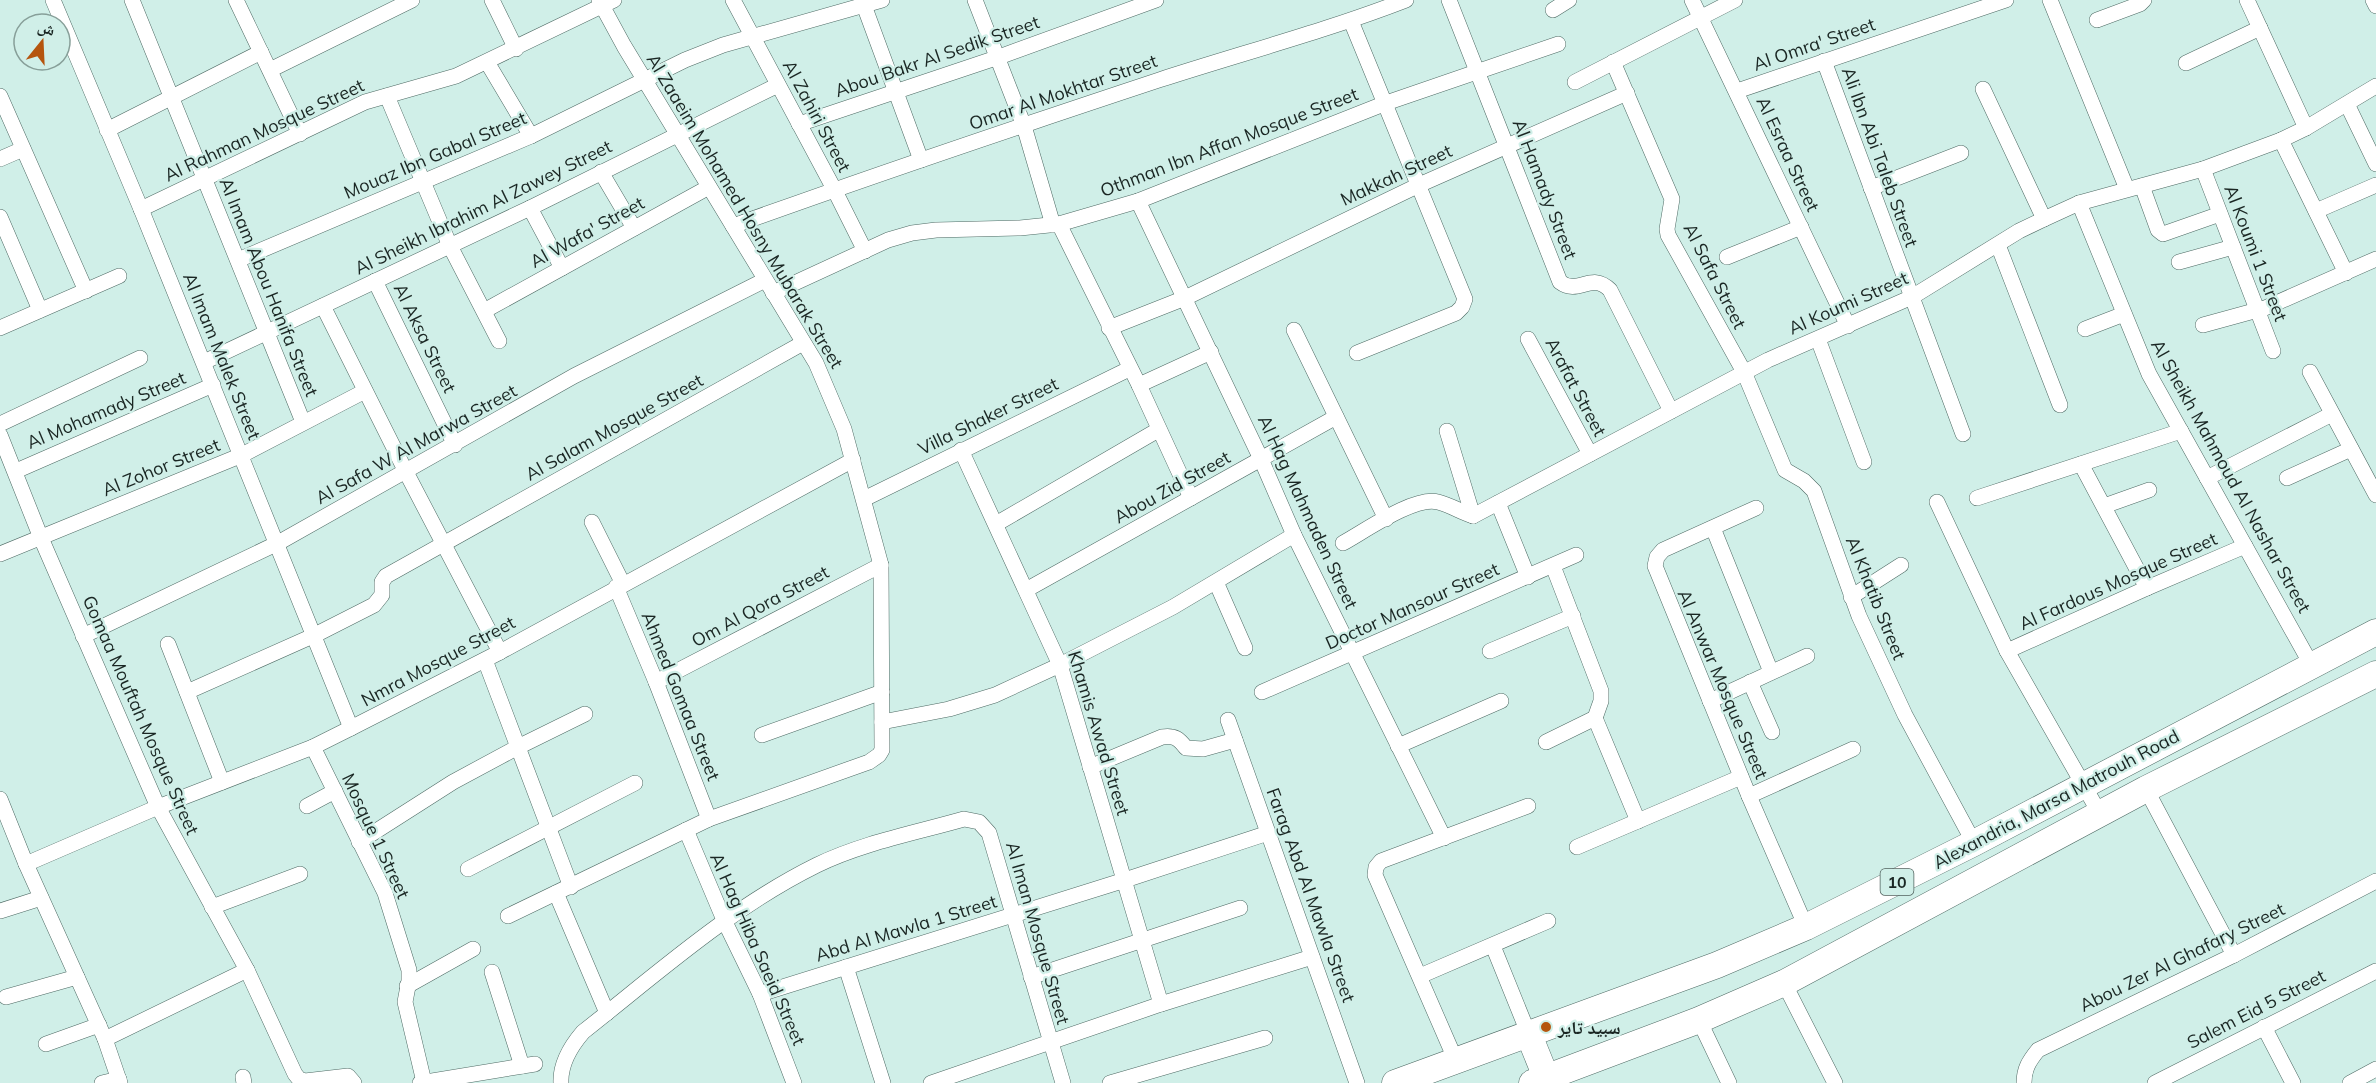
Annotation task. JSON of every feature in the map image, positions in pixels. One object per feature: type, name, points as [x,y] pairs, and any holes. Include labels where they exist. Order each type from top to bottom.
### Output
[{"type":"main road","name":"Alexandria, Marsa Matrouh Road","points":[[1395,1083],[1718,965],[1806,927],[1974,843],[2376,632]]},
{"type":"main road","name":"Alexandria, Marsa Matrouh Road","points":[[1539,1080],[1699,1020],[1784,982],[2146,789],[2376,674]]},
{"type":"main road","points":[[1529,1035],[1539,1080]]},
{"type":"street","name":"Al Imam Malek Street","points":[[52,0],[141,209],[351,728]]},
{"type":"street","name":"Al Imam Abou Hanifa Street","points":[[132,0],[303,422]]},
{"type":"street","points":[[236,0],[300,135]]},
{"type":"street","points":[[270,70],[412,0]]},
{"type":"street","points":[[492,0],[516,49]]},
{"type":"street","name":"Al Zahiri Street","points":[[733,0],[865,251]]},
{"type":"street","name":"Mouaz Ibn Gabal Street","points":[[238,260],[531,136],[685,60],[752,36],[863,3],[882,0]]},
{"type":"street","points":[[975,0],[1024,126],[1056,224],[1138,385],[1191,498]]},
{"type":"street","name":"Abou Bakr Al Sedik Street","points":[[799,124],[999,57],[1156,0]]},
{"type":"street","name":"Omar Al Mokhtar Street","points":[[733,226],[834,189],[1160,80],[1351,21],[1374,6],[1407,0]]},
{"type":"street","name":"Al Hamady Street","points":[[1449,0],[1560,282],[1567,288],[1593,282],[1604,284],[1610,290],[1671,411]]},
{"type":"street","points":[[1553,10],[1569,0]]},
{"type":"street","name":"Al Esraa Street","points":[[1692,0],[1848,326]]},
{"type":"street","points":[[1575,82],[1735,0]]},
{"type":"street","name":"Al Omra' Street","points":[[1737,91],[2006,0]]},
{"type":"street","points":[[2050,0],[2135,188],[2158,230],[2163,234],[2220,214]]},
{"type":"street","points":[[2097,20],[2140,4],[2144,0]]},
{"type":"street","points":[[2247,0],[2306,128]]},
{"type":"street","points":[[2373,0],[2376,6]]},
{"type":"street","name":"Al Rahman Mosque Street","points":[[141,209],[365,102],[456,76],[516,49],[605,2]]},
{"type":"street","name":"Al Zaaeim Mohamed Hosny Mubarak Street","points":[[508,916],[709,819],[874,760],[882,750],[881,565],[844,429],[816,363],[677,135],[645,80],[605,2]]},
{"type":"street","points":[[863,3],[921,160]]},
{"type":"street","points":[[1351,21],[1465,299],[1462,307],[1456,313],[1357,353]]},
{"type":"street","points":[[2186,63],[2260,28]]},
{"type":"street","name":"Othman Ibn Affan Mosque Street","points":[[769,287],[888,240],[920,232],[1056,224],[1138,201],[1386,103],[1558,44]]},
{"type":"street","points":[[107,130],[261,52]]},
{"type":"street","name":"Ali Ibn Abi Taleb Street","points":[[1824,61],[1963,435]]},
{"type":"street","points":[[487,62],[531,136]]},
{"type":"street","name":"Al Safa Street","points":[[1613,62],[1672,199],[1668,235],[1744,372]]},
{"type":"street","name":"Al Sheikh Ibrahim Al Zawey Street","points":[[204,363],[530,208],[778,85]]},
{"type":"street","name":"Al Koumi Street","points":[[1473,516],[1744,372],[1912,297],[2044,219],[2079,203],[2203,169],[2282,140],[2376,86]]},
{"type":"street","points":[[1983,89],[2044,219]]},
{"type":"street","name":"Makkah Street","points":[[1109,328],[1185,298],[1419,185],[1627,93]]},
{"type":"street","points":[[0,96],[86,291]]},
{"type":"street","points":[[387,96],[450,246],[499,341]]},
{"type":"street","points":[[2347,104],[2376,164]]},
{"type":"street","points":[[2282,140],[2346,273]]},
{"type":"street","points":[[0,159],[23,148]]},
{"type":"street","points":[[1872,188],[1961,153]]},
{"type":"street","name":"Al Koumi 1 Street","points":[[2203,169],[2273,351]]},
{"type":"street","points":[[601,172],[634,228]]},
{"type":"street","points":[[2316,211],[2376,185]]},
{"type":"street","name":"Al Wafa' Street","points":[[484,311],[709,187]]},
{"type":"street","name":"Al Hag Mahmaden Street","points":[[1138,201],[1261,459],[1294,535],[1444,838]]},
{"type":"street","name":"Al Sheikh Mahmoud Al Nashar Street","points":[[2079,203],[2149,375],[2312,666]]},
{"type":"street","points":[[530,208],[562,268]]},
{"type":"street","points":[[0,217],[40,310]]},
{"type":"street","points":[[1727,257],[1801,226]]},
{"type":"street","points":[[1998,245],[2060,405]]},
{"type":"street","points":[[2179,262],[2233,248]]},
{"type":"street","points":[[2203,326],[2265,308],[2376,258]]},
{"type":"street","points":[[0,328],[119,276]]},
{"type":"street","name":"Al Aksa Street","points":[[375,281],[455,445]]},
{"type":"street","name":"Al Safa W Al Marwa Street","points":[[83,636],[278,543],[574,376],[769,287]]},
{"type":"street","points":[[322,306],[405,472],[500,652]]},
{"type":"street","points":[[2085,329],[2124,314]]},
{"type":"street","points":[[1294,330],[1386,519]]},
{"type":"street","name":"Arafat Street","points":[[1528,339],[1590,454]]},
{"type":"street","points":[[1818,339],[1864,462]]},
{"type":"street","name":"Al Salam Mosque Street","points":[[187,692],[315,635],[374,605],[382,595],[382,582],[386,576],[803,343]]},
{"type":"street","points":[[1138,385],[1211,352]]},
{"type":"street","points":[[0,424],[140,357]]},
{"type":"street","name":"Villa Shaker Street","points":[[864,500],[961,450],[1129,369]]},
{"type":"street","name":"Al Khatib Street","points":[[1744,372],[1785,470],[1810,485],[1814,491],[1851,597],[1905,715],[1974,843]]},
{"type":"street","points":[[2310,372],[2376,495]]},
{"type":"street","name":"Al Mohamady Street","points":[[16,471],[213,385]]},
{"type":"street","name":"Al Zohor Street","points":[[0,554],[242,455],[365,391]]},
{"type":"street","points":[[2207,478],[2332,414]]},
{"type":"street","name":"Abou Zid Street","points":[[1026,590],[1336,417]]},
{"type":"street","points":[[996,524],[1158,430]]},
{"type":"street","points":[[1447,431],[1473,516]]},
{"type":"street","points":[[1977,498],[2181,431]]},
{"type":"street","name":"Gomaa Mouftah Mosque Street","points":[[0,435],[83,636],[158,807],[247,970],[295,1074],[305,1081],[348,1076],[354,1083]]},
{"type":"street","points":[[2287,478],[2351,449]]},
{"type":"street","name":"Khamis Awad Street","points":[[961,450],[1060,665],[1161,1004]]},
{"type":"street","name":"Nmra Mosque Street","points":[[26,864],[158,807],[313,747],[485,660],[853,460]]},
{"type":"street","points":[[2081,464],[2146,588]]},
{"type":"street","points":[[2104,506],[2148,490]]},
{"type":"street","points":[[1343,543],[1411,505],[1425,501],[1436,501],[1473,516]]},
{"type":"street","points":[[1937,501],[2007,651],[2100,814]]},
{"type":"street","points":[[1498,503],[1528,577]]},
{"type":"street","name":"Al Anwar Mosque Street","points":[[1756,508],[1663,550],[1657,557],[1655,566],[1741,777],[1806,927]]},
{"type":"street","points":[[592,522],[620,586]]},
{"type":"street","points":[[1713,528],[1771,672]]},
{"type":"street","points":[[882,722],[975,702],[1060,665],[1173,607],[1294,535]]},
{"type":"street","name":"Al Fardous Mosque Street","points":[[2007,651],[2245,546]]},
{"type":"street","name":"Doctor Mansour Street","points":[[1262,692],[1576,555]]},
{"type":"street","name":"Om Al Qora Street","points":[[656,682],[881,565]]},
{"type":"street","points":[[1851,597],[1901,565]]},
{"type":"street","points":[[1546,742],[1594,718],[1599,710],[1602,691],[1553,566]]},
{"type":"street","points":[[1216,582],[1245,648]]},
{"type":"street","name":"Ahmed Gomaa Street","points":[[620,586],[709,819]]},
{"type":"street","points":[[1490,651],[1573,616]]},
{"type":"street","points":[[168,644],[222,782]]},
{"type":"street","points":[[1710,701],[1807,656]]},
{"type":"street","points":[[485,660],[571,887]]},
{"type":"street","points":[[1750,682],[1773,732]]},
{"type":"street","points":[[762,735],[882,692]]},
{"type":"street","points":[[1398,746],[1501,701]]},
{"type":"street","points":[[359,842],[453,782],[585,714]]},
{"type":"street","points":[[1594,718],[1638,821]]},
{"type":"street","name":"Farag Abd Al Mawla Street","points":[[1228,720],[1357,1083]]},
{"type":"street","points":[[1090,767],[1162,737],[1179,738],[1186,748],[1194,750],[1235,740]]},
{"type":"street","name":"Mosque 1 Street","points":[[313,747],[385,893],[409,970],[405,1002],[422,1083]]},
{"type":"street","points":[[1749,796],[1852,749]]},
{"type":"street","points":[[1576,847],[1741,777]]},
{"type":"street","points":[[468,868],[635,783]]},
{"type":"street","points":[[2146,789],[2234,955]]},
{"type":"street","points":[[307,806],[335,791]]},
{"type":"street","points":[[0,799],[26,864],[102,1032],[120,1081],[102,1083]]},
{"type":"street","points":[[1456,1061],[1376,875],[1376,867],[1381,861],[1528,806]]},
{"type":"street","name":"Al Iman Mosque Street","points":[[561,1083],[564,1060],[572,1045],[583,1032],[724,920],[788,881],[848,852],[964,819],[979,822],[989,833],[1063,1083]]},
{"type":"street","name":"Al Hag Hiba Saeid Street","points":[[686,830],[724,920],[760,994],[794,1083]]},
{"type":"street","name":"Abd Al Mawla 1 Street","points":[[760,994],[1013,916],[1268,833]]},
{"type":"street","points":[[212,907],[300,874]]},
{"type":"street","name":"Abou Zer Al Ghafary Street","points":[[2024,1083],[2024,1073],[2029,1061],[2038,1050],[2234,955],[2376,881]]},
{"type":"street","points":[[556,893],[607,1013]]},
{"type":"street","points":[[0,911],[41,898]]},
{"type":"street","points":[[1031,977],[1240,908]]},
{"type":"street","points":[[1420,976],[1548,921]]},
{"type":"street","points":[[1493,946],[1529,1035]]},
{"type":"street","points":[[407,986],[473,949]]},
{"type":"street","points":[[931,1083],[1161,1004],[1312,957]]},
{"type":"street","points":[[846,967],[883,1083]]},
{"type":"street","points":[[46,1044],[102,1032],[247,970]]},
{"type":"street","name":"Salem Eid 5 Street","points":[[2155,1083],[2376,971]]},
{"type":"street","points":[[422,1083],[528,1066],[492,972]]},
{"type":"street","points":[[6,997],[77,977]]},
{"type":"street","points":[[1784,982],[1835,1083]]},
{"type":"street","points":[[1699,1020],[1729,1083]]},
{"type":"street","points":[[2264,1027],[2293,1083]]},
{"type":"street","points":[[1110,1083],[1265,1038]]},
{"type":"street","points":[[2350,1083],[2376,1069]]},
{"type":"place","name":"سبيد تاير","points":[[1546,1027]]}]
